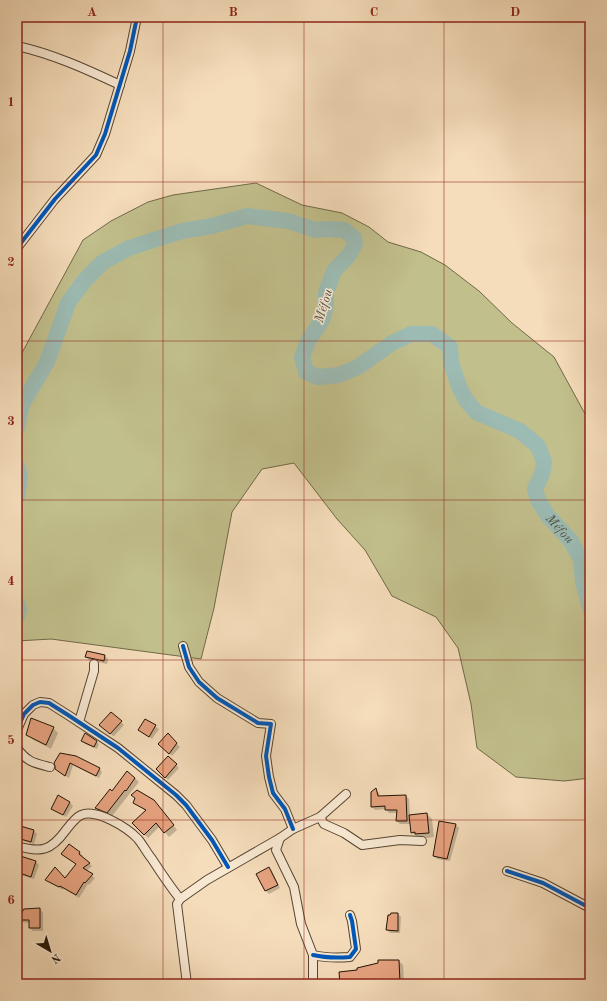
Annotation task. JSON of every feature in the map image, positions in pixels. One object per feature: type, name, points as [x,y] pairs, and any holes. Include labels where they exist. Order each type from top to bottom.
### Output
[{"type":"street","points":[[17,248],[55,200],[96,155],[105,134],[120,85],[130,51],[137,17]]},
{"type":"street","points":[[17,46],[41,51],[70,62],[120,85]]},
{"type":"street","points":[[183,646],[189,667],[199,682],[217,698],[258,723],[271,724],[266,756],[269,778],[274,793],[285,809],[293,829]]},
{"type":"street","points":[[79,722],[94,671],[94,664]]},
{"type":"street","points":[[17,730],[24,714],[33,705],[40,702],[49,703],[79,722],[118,748],[176,795],[212,840],[228,868]]},
{"type":"street","points":[[17,748],[23,757],[34,763],[50,767]]},
{"type":"street","points":[[188,984],[177,904],[180,899],[207,880],[293,829],[320,817],[346,794]]},
{"type":"street","points":[[17,846],[40,851],[51,847],[61,838],[72,822],[82,815],[91,813],[104,817],[124,828],[137,838],[180,899]]},
{"type":"street","points":[[320,817],[324,824],[344,833],[362,844],[400,840],[422,841]]},
{"type":"street","points":[[280,838],[276,850],[294,887],[301,924],[313,955],[313,984]]},
{"type":"street","points":[[507,870],[543,883],[590,908]]},
{"type":"street","points":[[313,955],[323,958],[350,957],[356,949],[350,915]]},
{"type":"shaded area","points":[[256,183],[302,205],[342,213],[369,227],[388,242],[421,252],[445,265],[479,291],[512,323],[554,357],[590,423],[590,778],[564,781],[516,777],[477,748],[471,704],[458,648],[436,617],[392,596],[365,550],[337,519],[294,463],[262,469],[232,512],[214,608],[201,659],[51,639],[17,641],[17,362],[83,240],[111,221],[148,202],[173,195]]},
{"type":"building","points":[[87,651],[105,655],[104,661],[85,657]]},
{"type":"building","points":[[111,712],[122,721],[110,734],[99,725]]},
{"type":"building","points":[[31,718],[54,727],[46,745],[26,735]]},
{"type":"building","points":[[145,719],[156,725],[149,737],[138,730]]},
{"type":"building","points":[[85,733],[97,741],[94,747],[81,741]]},
{"type":"building","points":[[168,733],[177,743],[169,754],[158,744]]},
{"type":"building","points":[[60,753],[76,756],[100,768],[96,776],[70,763],[65,776],[55,769],[54,763]]},
{"type":"building","points":[[168,756],[177,764],[165,778],[156,769]]},
{"type":"building","points":[[127,771],[135,778],[107,813],[95,808],[110,789],[112,791]]},
{"type":"building","points":[[376,788],[378,796],[406,795],[407,821],[396,821],[397,810],[385,810],[385,806],[371,807],[371,792]]},
{"type":"building","points":[[137,790],[154,800],[174,825],[164,833],[156,823],[144,835],[132,823],[146,810],[133,803],[135,798],[131,795]]},
{"type":"building","points":[[58,795],[70,802],[63,815],[51,809]]},
{"type":"building","points":[[427,813],[429,833],[411,833],[409,815]]},
{"type":"building","points":[[439,821],[456,824],[447,859],[433,856]]},
{"type":"building","points":[[17,825],[34,830],[31,842],[17,838]]},
{"type":"building","points":[[69,844],[80,852],[79,854],[90,863],[83,868],[93,874],[85,883],[84,882],[76,895],[45,880],[55,867],[65,878],[76,864],[61,854]]},
{"type":"building","points":[[17,855],[36,861],[31,877],[17,872]]},
{"type":"building","points":[[269,867],[278,885],[265,891],[256,874]]},
{"type":"building","points":[[40,908],[40,928],[29,928],[29,920],[17,920],[24,909]]},
{"type":"building","points":[[391,913],[398,913],[398,931],[386,930],[388,915]]},
{"type":"building","points":[[378,960],[399,960],[400,983],[340,984],[339,972],[357,970],[357,968],[378,963]]},
{"type":"waterway","name":"Méfou","points":[[17,428],[22,404],[47,362],[68,303],[85,280],[103,262],[129,248],[182,231],[212,226],[247,216],[288,221],[316,230],[344,230],[354,238],[355,244],[349,255],[334,271],[326,292],[326,306],[322,320],[308,341],[302,357],[306,372],[318,377],[339,375],[358,367],[392,343],[411,334],[432,334],[450,347],[451,363],[460,389],[466,400],[476,412],[520,431],[538,446],[544,462],[542,474],[535,489],[538,500],[548,516],[571,541],[581,560],[583,582],[590,608]]},
{"type":"waterway","name":"Méfou","points":[[17,466],[20,476],[17,497]]},
{"type":"waterway","name":"Méfou","points":[[17,603],[19,610],[17,617]]},
{"type":"cycle path","points":[[17,248],[55,199],[96,155],[105,134],[130,51],[137,17]]},
{"type":"cycle path","points":[[183,646],[189,667],[199,682],[217,698],[258,723],[271,724],[266,756],[269,777],[273,793],[285,809],[293,829]]},
{"type":"cycle path","points":[[17,730],[24,714],[33,705],[40,702],[49,703],[68,715],[118,748],[176,795],[186,805],[212,840],[228,867]]},
{"type":"cycle path","points":[[507,871],[543,883],[590,908]]},
{"type":"cycle path","points":[[313,955],[332,958],[350,957],[356,949],[350,915]]}]
